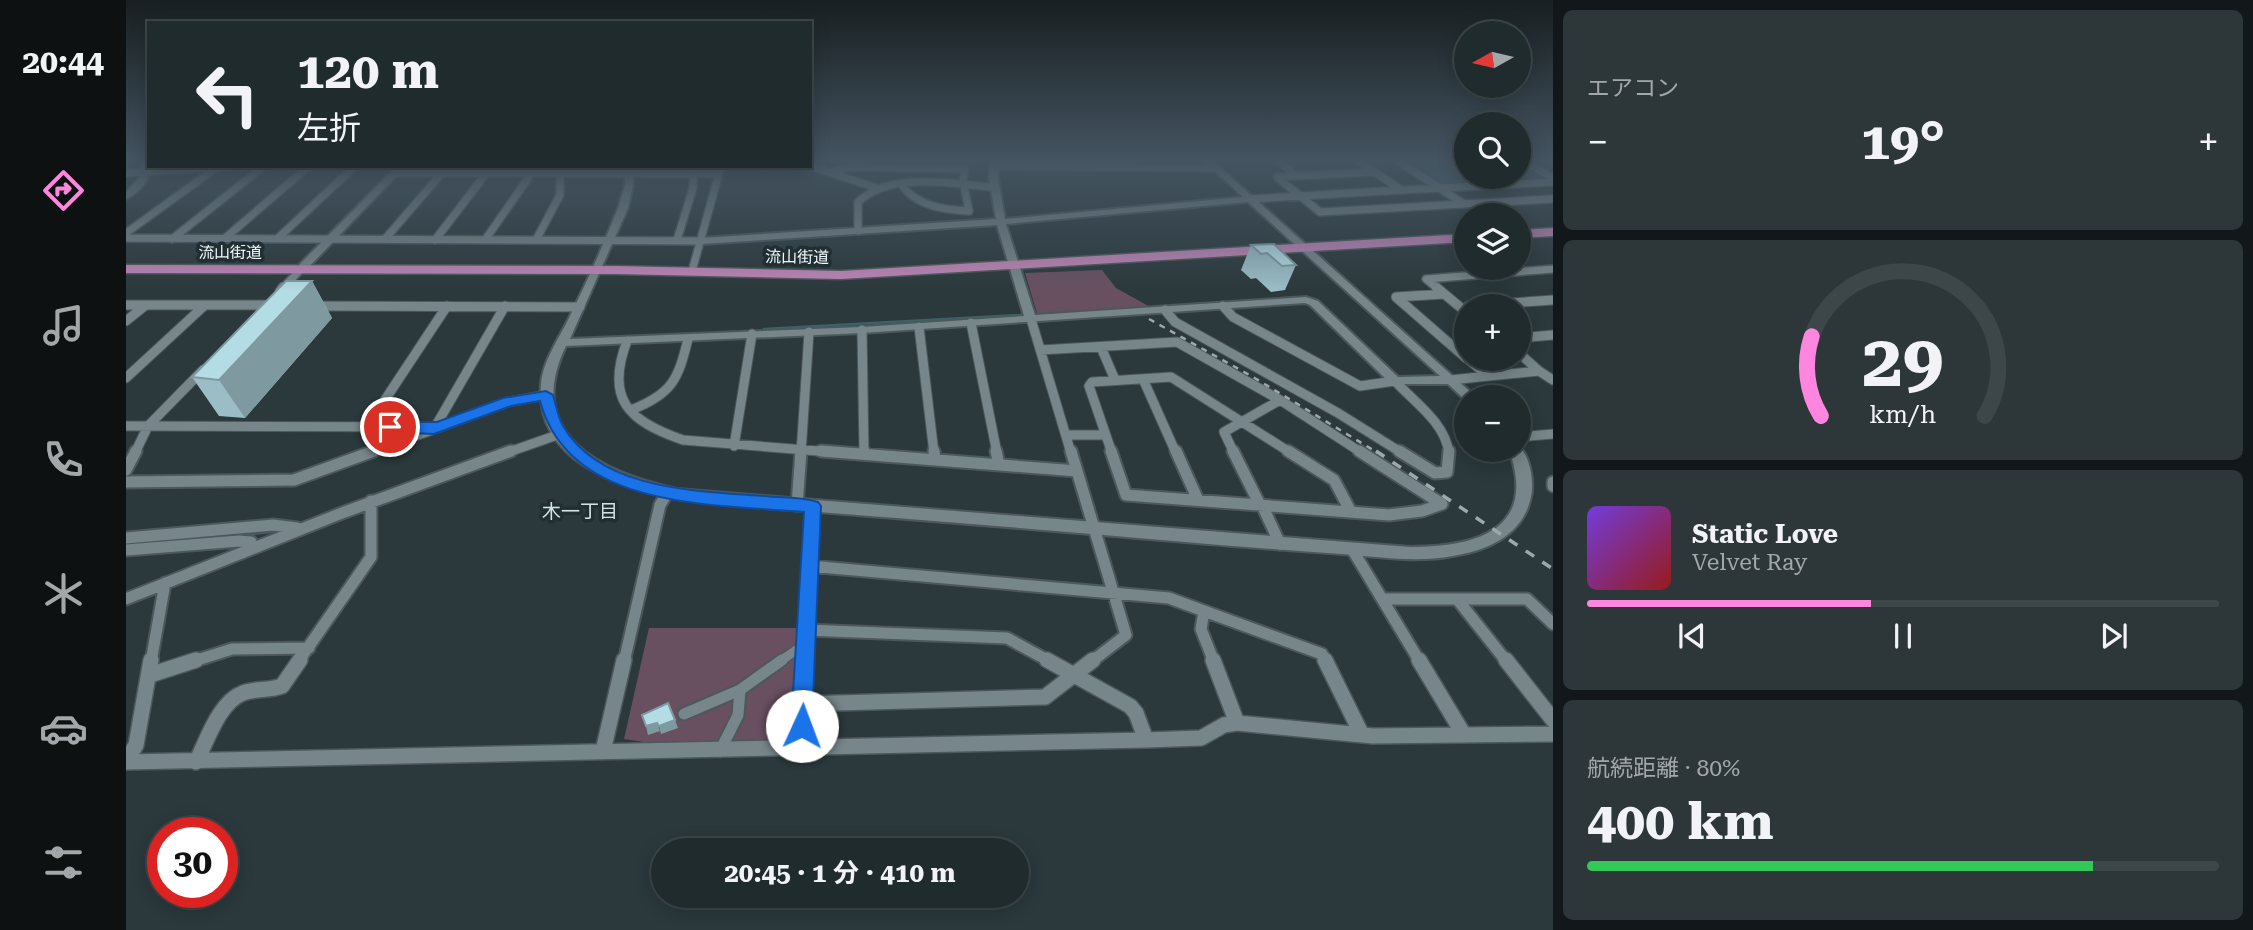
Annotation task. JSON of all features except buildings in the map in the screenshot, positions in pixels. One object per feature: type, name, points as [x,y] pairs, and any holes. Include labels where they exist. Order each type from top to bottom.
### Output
[{"type":"main road","points":[[1531,233],[1553,232]]},
{"type":"main road","name":"流山街道","points":[[126,269],[692,271],[841,275],[1454,238]]},
{"type":"street","points":[[126,236],[168,204]]},
{"type":"street","points":[[172,239],[216,204]]},
{"type":"street","points":[[224,239],[264,204]]},
{"type":"street","points":[[277,239],[314,204]]},
{"type":"street","points":[[257,314],[364,204]]},
{"type":"street","points":[[385,239],[415,204]]},
{"type":"street","points":[[435,240],[463,204]]},
{"type":"street","points":[[485,240],[510,204]]},
{"type":"street","points":[[536,240],[557,204]]},
{"type":"street","points":[[624,204],[611,240],[562,343],[549,375],[546,395],[550,415],[560,434],[577,452],[606,473],[639,487],[667,493],[1094,529],[1434,553],[1465,548],[1499,533],[1516,518],[1524,503],[1527,485],[1520,462]]},
{"type":"street","points":[[677,240],[688,204]]},
{"type":"street","points":[[692,271],[711,204]]},
{"type":"street","points":[[858,204],[858,231]]},
{"type":"street","points":[[935,204],[951,210],[969,211],[968,204]]},
{"type":"street","points":[[802,704],[1045,697],[1126,635],[997,204]]},
{"type":"street","points":[[126,236],[172,239],[701,241],[1002,222],[1192,204]]},
{"type":"street","points":[[1256,204],[1456,385]]},
{"type":"street","points":[[1311,204],[1320,212],[1454,205]]},
{"type":"street","points":[[1454,301],[1426,279],[1553,269]]},
{"type":"street","points":[[1444,294],[1396,297],[1454,347]]},
{"type":"street","points":[[1531,302],[1553,300]]},
{"type":"street","points":[[562,343],[919,327],[971,323],[1223,306],[1310,301],[1395,381],[1443,434],[1450,455],[1447,472],[1435,473],[1327,407],[1175,322],[1165,310]]},
{"type":"street","points":[[126,305],[580,307]]},
{"type":"street","points":[[126,321],[146,305]]},
{"type":"street","points":[[126,378],[205,305]]},
{"type":"street","points":[[367,427],[447,306]]},
{"type":"street","points":[[434,428],[505,306]]},
{"type":"street","points":[[1223,306],[1233,317],[1360,386],[1539,371]]},
{"type":"street","points":[[971,323],[999,465]]},
{"type":"street","points":[[919,327],[934,460]]},
{"type":"street","points":[[862,330],[864,454]]},
{"type":"street","points":[[801,748],[809,566],[802,450],[809,332]]},
{"type":"street","points":[[734,446],[752,334]]},
{"type":"street","points":[[1531,337],[1553,335]]},
{"type":"street","points":[[631,410],[656,401],[678,381],[688,339]]},
{"type":"street","points":[[627,341],[618,368],[617,380],[622,399],[648,424],[671,436],[699,443],[1077,471]]},
{"type":"street","points":[[1041,350],[1177,342],[1280,400],[1442,504],[1422,512],[1400,515],[1351,512],[1126,495],[1088,386],[1115,380],[1171,377],[1334,480],[1351,512]]},
{"type":"street","points":[[1101,347],[1115,380]]},
{"type":"street","points":[[126,470],[148,426],[212,360]]},
{"type":"street","points":[[1531,364],[1553,380]]},
{"type":"street","points":[[1482,371],[1488,376]]},
{"type":"street","points":[[1143,379],[1198,500]]},
{"type":"street","points":[[126,481],[294,480],[509,401],[546,395]]},
{"type":"street","points":[[1280,400],[1224,432],[1280,544]]},
{"type":"street","points":[[126,426],[434,428]]},
{"type":"street","points":[[126,599],[297,528],[560,434]]},
{"type":"street","points":[[1531,436],[1553,434]]},
{"type":"street","points":[[1066,435],[1105,435]]},
{"type":"street","points":[[603,751],[660,505],[667,493]]},
{"type":"street","points":[[196,762],[229,702],[238,694],[270,692],[282,686],[371,557],[371,501]]},
{"type":"street","points":[[126,538],[273,525],[297,528]]},
{"type":"street","points":[[126,550],[239,541],[251,542],[252,547]]},
{"type":"street","points":[[1352,549],[1464,735]]},
{"type":"street","points":[[809,566],[1169,598],[1322,654],[1362,735]]},
{"type":"street","points":[[126,762],[136,745],[165,583]]},
{"type":"street","points":[[1382,599],[1527,599],[1553,624]]},
{"type":"street","points":[[1457,599],[1553,720]]},
{"type":"street","points":[[1204,611],[1201,629],[1237,723]]},
{"type":"street","points":[[684,715],[740,690],[805,637],[1007,638],[1130,706],[1136,713],[1146,740]]},
{"type":"street","points":[[150,675],[232,649],[309,648]]},
{"type":"street","points":[[720,751],[724,739],[738,720],[742,701],[740,690]]},
{"type":"street","points":[[126,762],[1146,740],[1201,738],[1224,725],[1237,723],[1362,735],[1553,734]]},
{"type":"shaded area","points":[[1102,270],[1116,288],[1152,308],[1042,315],[1037,313],[1025,273]]},
{"type":"shaded area","points":[[649,628],[799,628],[793,743],[657,744],[624,739]]},
{"type":"waterway","points":[[764,329],[1110,310]]},
{"type":"waterway","points":[[159,542],[277,531]]},
{"type":"railway","points":[[1149,319],[1253,377],[1378,453]]},
{"type":"railway","points":[[1376,451],[1553,569]]},
{"type":"district","name":"木一丁目","points":[[580,511]]},
{"type":"route","points":[[390,427],[435,427],[434,429],[509,401],[546,395],[554,424],[568,444],[619,480],[658,492],[679,495],[812,506],[802,726]]}]
